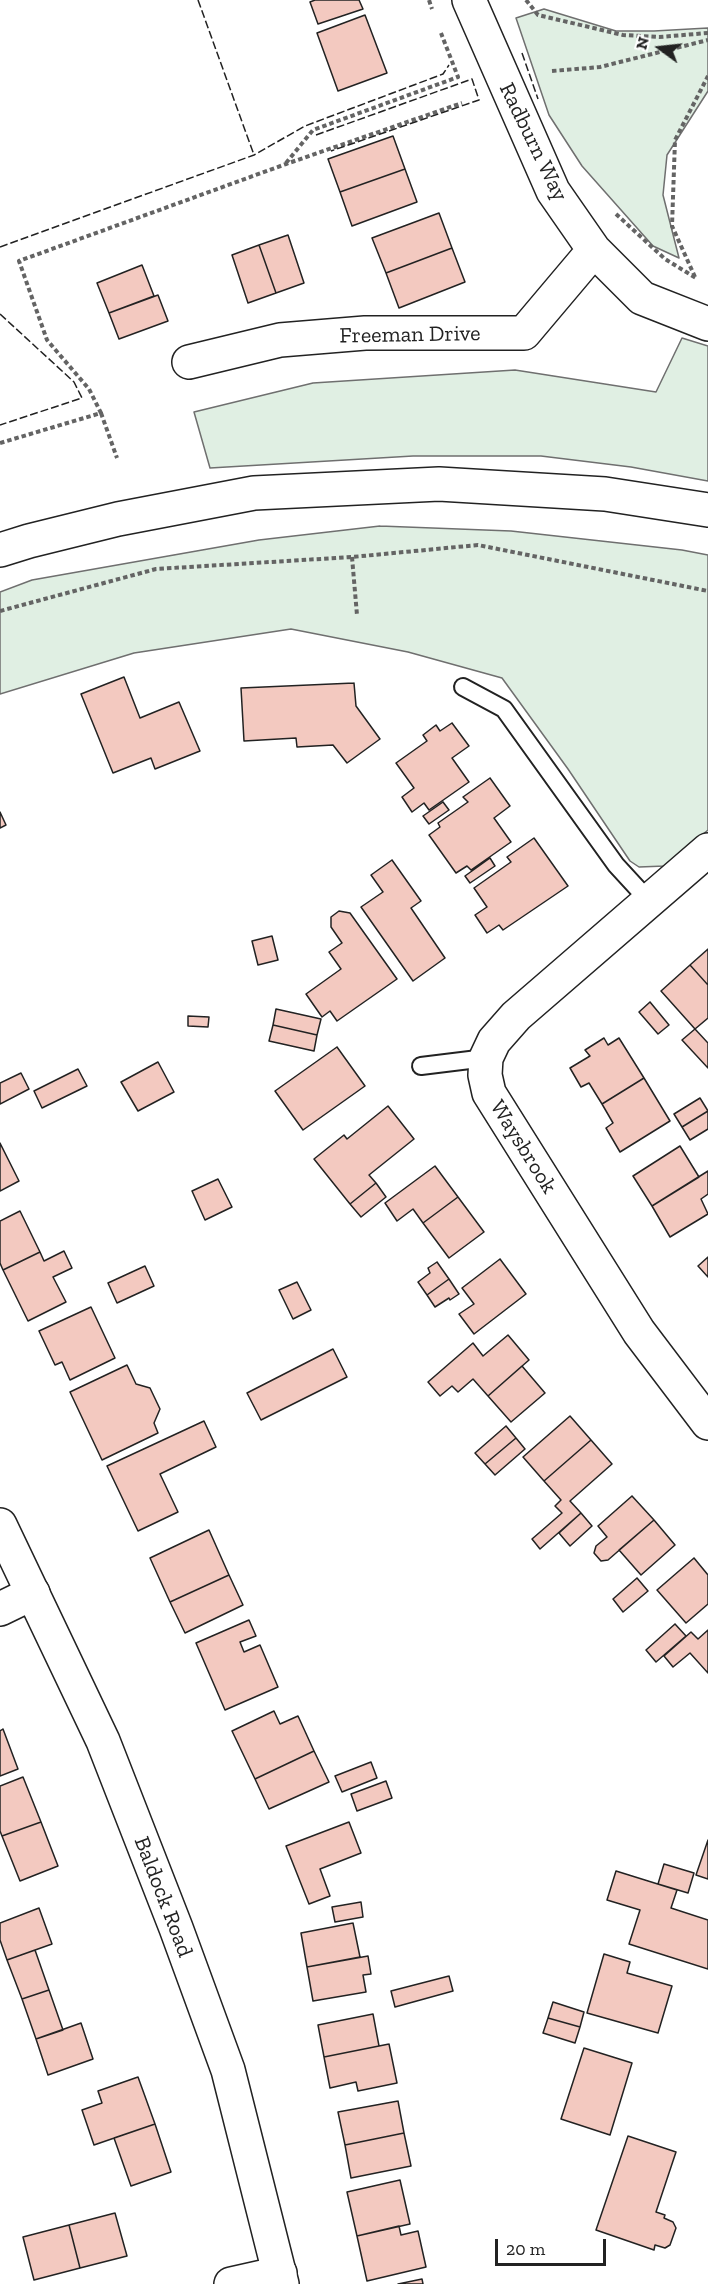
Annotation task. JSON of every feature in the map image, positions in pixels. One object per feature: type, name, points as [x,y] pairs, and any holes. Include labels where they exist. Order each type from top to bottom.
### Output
[{"type":"street","name":"Radburn Way","points":[[469,0],[553,191],[594,250],[642,298],[708,324]]},
{"type":"street","name":"Freeman Drive","points":[[189,362],[280,340],[365,333],[524,333],[594,250]]},
{"type":"street","points":[[0,550],[118,519],[255,493],[439,484],[605,494],[708,510]]},
{"type":"street","points":[[486,1058],[494,1041],[516,1016],[708,850]]},
{"type":"street","name":"Waysbrook","points":[[486,1058],[485,1075],[489,1093],[639,1332],[708,1423]]},
{"type":"street","name":"Baldock Road","points":[[0,1525],[103,1742],[176,1928],[228,2070],[281,2279]]},
{"type":"street","points":[[0,1609],[33,1593]]},
{"type":"street","points":[[231,2284],[281,2279]]},
{"type":"lane","points":[[463,687],[504,709],[616,865],[650,902]]},
{"type":"lane","points":[[421,1066],[486,1058]]},
{"type":"path","points":[[429,0],[433,11]]},
{"type":"path","points":[[526,0],[538,15],[623,35],[659,37],[696,32],[708,33]]},
{"type":"path","points":[[286,164],[313,130],[458,77],[437,22]]},
{"type":"path","points":[[552,71],[600,67],[708,40]]},
{"type":"path","points":[[696,278],[672,226],[675,140],[708,76]]},
{"type":"path","points":[[117,458],[90,389],[47,340],[20,261],[286,164],[462,103]]},
{"type":"path","points":[[610,209],[665,259],[702,280]]},
{"type":"path","points":[[0,443],[101,413]]},
{"type":"path","points":[[0,611],[156,569],[478,545],[708,591]]},
{"type":"path","points":[[352,556],[357,615]]},
{"type":"green space","points":[[544,9],[616,31],[708,28],[708,91],[667,155],[663,195],[679,258],[653,246],[582,166],[549,115],[516,18]]},
{"type":"green space","points":[[682,338],[708,346],[708,481],[631,467],[541,456],[413,456],[210,468],[194,412],[313,383],[515,370],[656,392]]},
{"type":"green space","points":[[380,526],[511,531],[682,550],[708,555],[708,830],[665,866],[639,867],[630,861],[568,769],[502,678],[408,652],[291,629],[134,653],[0,694],[0,592],[32,580],[259,540]]},
{"type":"building","points":[[359,0],[363,9],[318,24],[310,2]]},
{"type":"building","points":[[365,15],[387,73],[338,91],[317,33]]},
{"type":"building","points":[[393,136],[405,169],[340,192],[328,159]]},
{"type":"building","points":[[405,169],[417,202],[352,226],[340,192]]},
{"type":"building","points":[[439,213],[452,248],[386,273],[372,238]]},
{"type":"building","points":[[288,235],[304,283],[276,293],[259,245]]},
{"type":"building","points":[[259,245],[276,293],[248,303],[232,255]]},
{"type":"building","points":[[452,248],[465,282],[399,308],[386,273]]},
{"type":"building","points":[[142,265],[154,296],[109,313],[97,283]]},
{"type":"building","points":[[158,295],[168,321],[119,339],[109,313]]},
{"type":"building","points":[[124,677],[140,718],[179,702],[200,751],[155,769],[151,758],[113,773],[81,694]]},
{"type":"building","points":[[354,683],[356,706],[380,739],[347,763],[333,745],[297,747],[296,738],[244,741],[241,688]]},
{"type":"building","points":[[452,723],[469,746],[452,758],[469,782],[429,810],[424,803],[412,812],[402,797],[414,788],[396,763],[427,741],[423,735],[436,725],[440,731]]},
{"type":"building","points":[[490,778],[510,806],[494,818],[511,842],[471,870],[467,866],[456,873],[429,835],[440,827],[438,823],[468,802],[463,797]]},
{"type":"building","points":[[443,802],[449,810],[429,824],[423,816]]},
{"type":"building","points":[[0,812],[6,825],[0,828]]},
{"type":"building","points":[[534,838],[568,886],[503,930],[499,925],[487,933],[475,915],[487,907],[474,888],[511,862],[507,857]]},
{"type":"building","points":[[490,858],[495,866],[470,883],[465,876]]},
{"type":"building","points":[[392,860],[421,901],[411,908],[445,958],[413,981],[361,907],[383,892],[371,875]]},
{"type":"building","points":[[339,911],[350,913],[397,979],[337,1021],[330,1011],[322,1017],[306,994],[341,969],[329,952],[342,943],[331,927],[331,917]]},
{"type":"building","points":[[272,936],[278,960],[258,965],[252,941]]},
{"type":"building","points":[[708,949],[708,985],[690,965]]},
{"type":"building","points":[[690,965],[708,985],[708,1018],[695,1029],[661,991]]},
{"type":"building","points":[[650,1002],[669,1025],[658,1034],[639,1012]]},
{"type":"building","points":[[276,1009],[321,1019],[317,1035],[273,1025]]},
{"type":"building","points":[[188,1016],[209,1017],[208,1027],[188,1026]]},
{"type":"building","points":[[273,1025],[317,1035],[314,1051],[269,1041]]},
{"type":"building","points":[[695,1029],[708,1043],[708,1068],[682,1040]]},
{"type":"building","points":[[604,1038],[608,1045],[619,1038],[644,1078],[602,1104],[589,1083],[581,1087],[570,1068],[590,1056],[585,1050]]},
{"type":"building","points":[[337,1047],[365,1086],[303,1130],[275,1091]]},
{"type":"building","points":[[158,1062],[174,1092],[138,1111],[121,1082]]},
{"type":"building","points":[[78,1069],[87,1086],[42,1108],[34,1091]]},
{"type":"building","points":[[21,1073],[29,1089],[0,1104],[0,1083]]},
{"type":"building","points":[[644,1078],[670,1121],[620,1152],[606,1128],[613,1123],[602,1104]]},
{"type":"building","points":[[700,1098],[708,1111],[682,1127],[674,1114]]},
{"type":"building","points":[[388,1106],[414,1139],[369,1175],[376,1183],[350,1204],[314,1159],[344,1135],[347,1139]]},
{"type":"building","points":[[708,1111],[708,1129],[690,1140],[682,1127]]},
{"type":"building","points":[[0,1143],[19,1181],[0,1191]]},
{"type":"building","points":[[680,1146],[699,1177],[652,1206],[633,1176]]},
{"type":"building","points":[[435,1166],[458,1197],[423,1223],[413,1209],[397,1221],[385,1203]]},
{"type":"building","points":[[708,1171],[708,1194],[701,1199],[708,1214],[670,1237],[652,1206]]},
{"type":"building","points":[[218,1179],[232,1207],[205,1220],[192,1191]]},
{"type":"building","points":[[376,1183],[386,1197],[361,1217],[350,1204]]},
{"type":"building","points":[[458,1197],[484,1232],[449,1258],[423,1223]]},
{"type":"building","points":[[20,1211],[40,1252],[3,1270],[0,1263],[0,1221]]},
{"type":"building","points":[[64,1251],[72,1268],[53,1277],[66,1302],[28,1321],[3,1270],[40,1252],[44,1261]]},
{"type":"building","points":[[708,1257],[708,1277],[698,1266]]},
{"type":"building","points":[[500,1259],[526,1294],[474,1334],[459,1314],[474,1304],[462,1288]]},
{"type":"building","points":[[437,1262],[449,1279],[427,1295],[418,1282],[430,1273],[428,1268]]},
{"type":"building","points":[[145,1266],[154,1286],[117,1303],[108,1283]]},
{"type":"building","points":[[449,1279],[459,1294],[435,1307],[427,1295]]},
{"type":"building","points":[[297,1282],[311,1310],[293,1319],[279,1290]]},
{"type":"building","points":[[91,1307],[115,1358],[70,1380],[62,1362],[55,1365],[39,1331]]},
{"type":"building","points":[[508,1335],[529,1360],[488,1396],[473,1379],[458,1392],[452,1386],[440,1396],[428,1382],[473,1343],[483,1356]]},
{"type":"building","points":[[333,1349],[347,1377],[261,1420],[247,1393]]},
{"type":"building","points":[[127,1365],[136,1384],[150,1388],[160,1409],[154,1423],[158,1433],[102,1460],[70,1392]]},
{"type":"building","points":[[522,1366],[545,1393],[511,1422],[488,1396]]},
{"type":"building","points":[[570,1416],[591,1440],[544,1481],[523,1457]]},
{"type":"building","points":[[204,1421],[216,1447],[160,1474],[178,1512],[138,1531],[107,1466]]},
{"type":"building","points":[[506,1426],[516,1438],[485,1464],[475,1453]]},
{"type":"building","points":[[516,1438],[525,1449],[495,1475],[485,1464]]},
{"type":"building","points":[[591,1440],[612,1464],[570,1501],[581,1513],[540,1549],[532,1539],[562,1513],[555,1506],[561,1500],[544,1481]]},
{"type":"building","points":[[632,1496],[654,1520],[608,1560],[601,1561],[594,1553],[596,1546],[607,1537],[598,1526]]},
{"type":"building","points":[[581,1513],[592,1526],[570,1546],[559,1533]]},
{"type":"building","points":[[654,1520],[675,1545],[641,1575],[619,1550]]},
{"type":"building","points":[[209,1530],[229,1575],[170,1602],[150,1558]]},
{"type":"building","points":[[694,1558],[708,1575],[708,1604],[686,1623],[657,1590]]},
{"type":"building","points":[[229,1575],[243,1605],[185,1633],[170,1602]]},
{"type":"building","points":[[637,1578],[648,1591],[623,1612],[613,1599]]},
{"type":"building","points":[[249,1620],[256,1636],[240,1642],[244,1652],[260,1645],[278,1687],[225,1710],[196,1643]]},
{"type":"building","points":[[675,1624],[686,1636],[656,1662],[646,1650]]},
{"type":"building","points":[[708,1630],[708,1673],[690,1653],[673,1667],[664,1656],[691,1632],[698,1639]]},
{"type":"building","points":[[274,1711],[280,1724],[298,1716],[314,1751],[255,1779],[232,1731]]},
{"type":"building","points":[[3,1729],[18,1769],[0,1776],[0,1731]]},
{"type":"building","points":[[314,1751],[329,1782],[269,1809],[255,1779]]},
{"type":"building","points":[[371,1762],[377,1778],[342,1792],[335,1776]]},
{"type":"building","points":[[23,1777],[41,1822],[2,1836],[0,1786]]},
{"type":"building","points":[[386,1781],[392,1798],[357,1811],[351,1794]]},
{"type":"building","points":[[41,1822],[58,1866],[20,1881],[2,1836]]},
{"type":"building","points":[[349,1822],[361,1853],[320,1869],[330,1896],[309,1904],[286,1846]]},
{"type":"building","points":[[708,1840],[708,1879],[696,1875]]},
{"type":"building","points":[[664,1864],[694,1873],[688,1893],[658,1884]]},
{"type":"building","points":[[616,1871],[677,1890],[671,1908],[708,1920],[708,1969],[629,1944],[640,1910],[607,1900]]},
{"type":"building","points":[[361,1902],[363,1917],[335,1922],[332,1907]]},
{"type":"building","points":[[39,1908],[52,1944],[7,1960],[0,1940],[0,1923]]},
{"type":"building","points":[[353,1923],[360,1957],[307,1967],[301,1933]]},
{"type":"building","points":[[35,1950],[49,1990],[22,1999],[7,1960]]},
{"type":"building","points":[[604,1954],[630,1962],[627,1973],[672,1986],[658,2033],[587,2013]]},
{"type":"building","points":[[368,1956],[371,1974],[363,1975],[366,1992],[313,2001],[307,1967]]},
{"type":"building","points":[[449,1976],[453,1991],[395,2007],[391,1991]]},
{"type":"building","points":[[49,1990],[63,2030],[36,2039],[22,1999]]},
{"type":"building","points":[[553,2002],[584,2012],[580,2027],[548,2018]]},
{"type":"building","points":[[373,2014],[379,2046],[324,2057],[318,2025]]},
{"type":"building","points":[[548,2018],[580,2027],[575,2043],[543,2033]]},
{"type":"building","points":[[81,2023],[93,2059],[48,2075],[36,2039]]},
{"type":"building","points":[[389,2044],[397,2083],[358,2091],[356,2082],[330,2088],[324,2057]]},
{"type":"building","points":[[584,2048],[632,2063],[610,2135],[561,2119]]},
{"type":"building","points":[[138,2077],[155,2124],[94,2145],[82,2110],[102,2103],[98,2091]]},
{"type":"building","points":[[398,2101],[404,2133],[345,2145],[338,2112]]},
{"type":"building","points":[[155,2124],[171,2172],[131,2186],[114,2138]]},
{"type":"building","points":[[404,2133],[411,2166],[351,2178],[345,2145]]},
{"type":"building","points":[[628,2136],[676,2152],[656,2212],[665,2215],[664,2218],[673,2222],[676,2228],[670,2245],[665,2248],[655,2245],[654,2250],[596,2230]]},
{"type":"building","points":[[400,2180],[410,2224],[357,2236],[347,2192]]},
{"type":"building","points":[[115,2213],[127,2256],[80,2268],[69,2225]]},
{"type":"building","points":[[69,2225],[80,2268],[34,2280],[23,2237]]},
{"type":"building","points":[[399,2226],[401,2235],[418,2231],[426,2267],[367,2281],[357,2236]]},
{"type":"building","points":[[422,2279],[423,2284],[398,2284]]},
{"type":"fence","points":[[198,0],[254,155]]},
{"type":"fence","points":[[522,53],[538,99]]},
{"type":"fence","points":[[0,247],[254,155],[305,126],[443,74],[449,65]]},
{"type":"fence","points":[[316,135],[472,79],[479,100],[331,151]]},
{"type":"fence","points":[[0,314],[74,382],[82,398],[0,425]]}]
